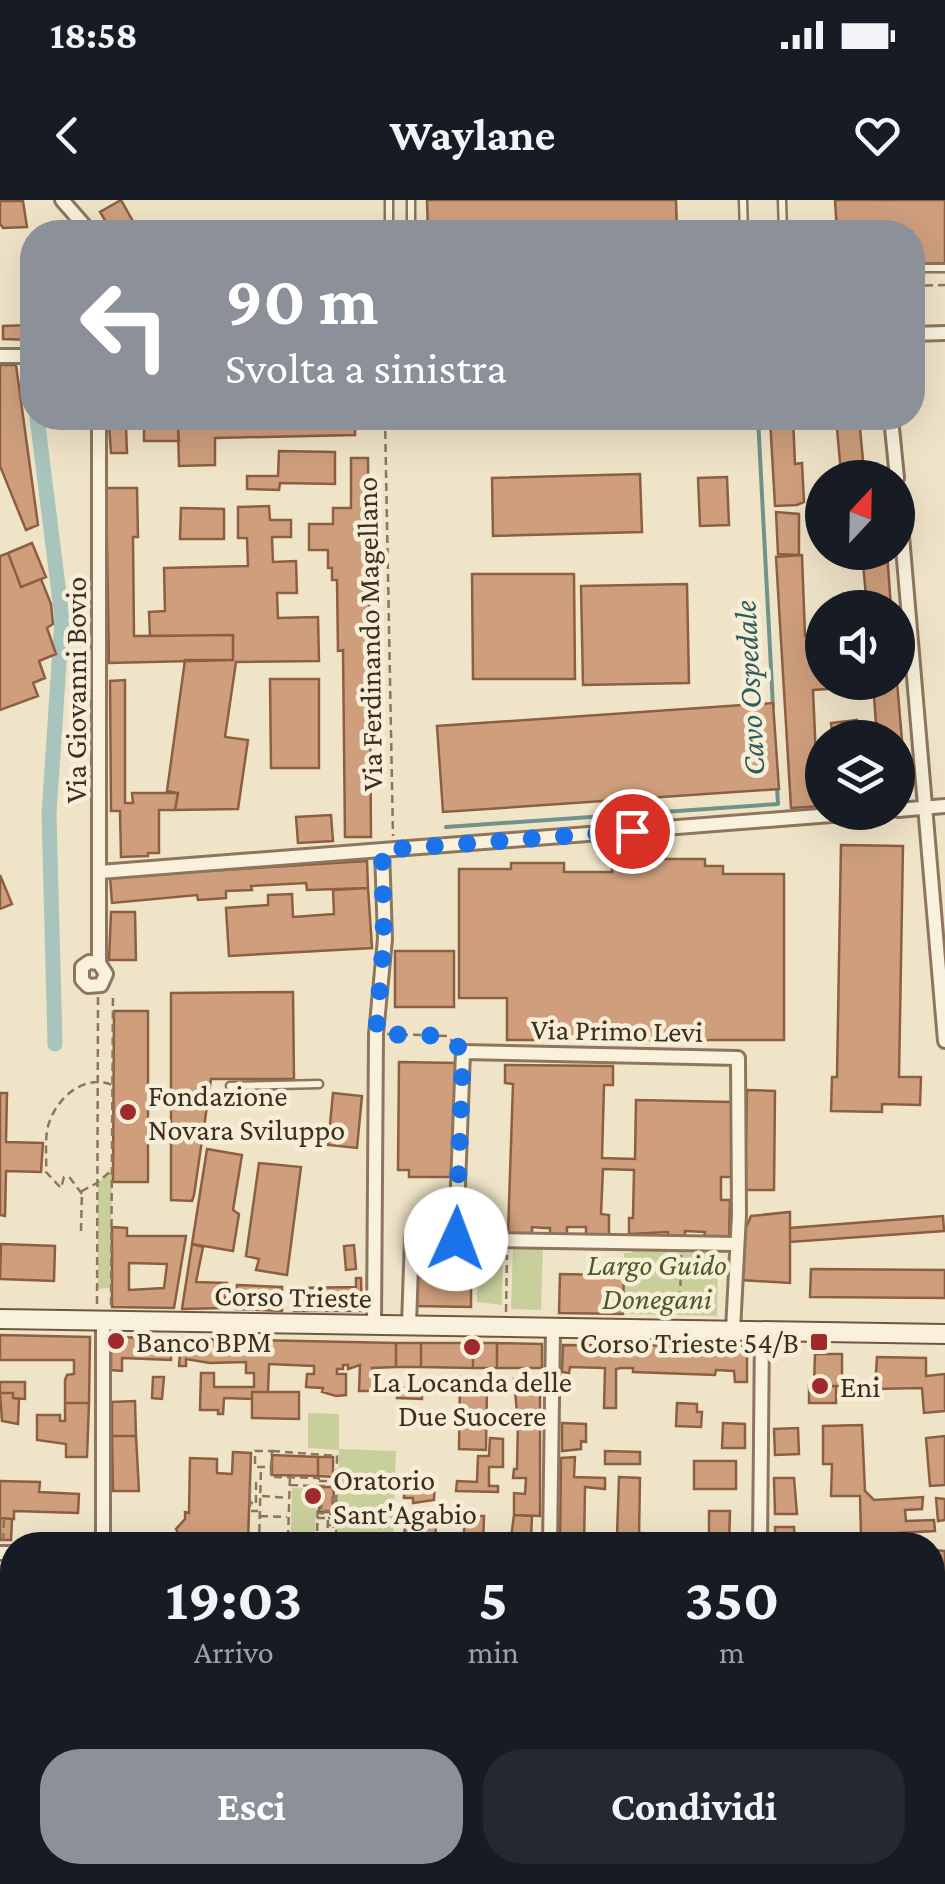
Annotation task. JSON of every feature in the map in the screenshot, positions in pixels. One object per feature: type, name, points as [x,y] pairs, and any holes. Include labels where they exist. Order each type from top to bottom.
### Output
[{"type":"main road","name":"Corso Trieste","points":[[0,1318],[104,1314],[409,1325],[945,1334]]},
{"type":"street","points":[[62,200],[80,220]]},
{"type":"street","name":"Via Giovanni Bovio","points":[[99,430],[99,963]]},
{"type":"street","points":[[892,430],[894,460]]},
{"type":"street","points":[[905,570],[945,1041]]},
{"type":"street","points":[[915,809],[945,806]]},
{"type":"street","points":[[100,872],[805,817]]},
{"type":"street","points":[[374,1324],[376,1034],[388,850]]},
{"type":"street","points":[[409,1325],[412,1237],[456,1239],[463,1052]]},
{"type":"street","name":"Via Primo Levi","points":[[463,1052],[738,1058],[739,1214],[735,1244]]},
{"type":"street","points":[[500,1240],[735,1244],[733,1330]]},
{"type":"street","points":[[103,1532],[104,1314]]},
{"type":"street","points":[[550,1532],[554,1328]]},
{"type":"street","points":[[760,1532],[762,1331]]},
{"type":"lane","points":[[230,1086],[319,1084]]},
{"type":"path","name":"Via Ferdinando Magellano","points":[[384,430],[388,850]]},
{"type":"path","points":[[104,1314],[112,1170],[113,980]]},
{"type":"path","points":[[102,991],[98,994],[97,1183],[104,1314]]},
{"type":"path","points":[[376,1034],[448,1036],[463,1052]]},
{"type":"path","points":[[82,1194],[68,1176],[60,1188],[46,1172],[48,1126],[72,1091],[98,1081],[112,1085]]},
{"type":"path","points":[[47,1161],[53,1161]]},
{"type":"path","points":[[80,1231],[82,1190],[112,1170]]},
{"type":"path","points":[[500,1240],[506,1314]]},
{"type":"path","points":[[680,1316],[682,1244]]},
{"type":"path","points":[[272,1467],[255,1466],[255,1451],[337,1456],[328,1532]]},
{"type":"path","points":[[272,1452],[271,1477],[319,1478],[317,1532]]},
{"type":"path","points":[[255,1503],[260,1496],[262,1466]]},
{"type":"path","points":[[290,1478],[290,1532]]},
{"type":"path","points":[[305,1486],[306,1478]]},
{"type":"path","points":[[259,1532],[260,1514],[255,1503],[256,1482],[261,1483]]},
{"type":"path","points":[[290,1485],[334,1484]]},
{"type":"path","points":[[334,1484],[336,1518],[320,1511],[321,1488],[334,1484]]},
{"type":"path","points":[[250,1486],[250,1511],[288,1517]]},
{"type":"path","points":[[260,1496],[289,1498]]},
{"type":"path","points":[[317,1516],[331,1515]]},
{"type":"path","points":[[317,1516],[331,1515]]},
{"type":"path","points":[[3,1532],[4,1518]]},
{"type":"path","points":[[328,1525],[337,1531]]},
{"type":"green space","points":[[112,1171],[110,1288],[98,1289],[98,1183]]},
{"type":"green space","points":[[477,1242],[503,1245],[502,1305],[477,1302]]},
{"type":"green space","name":"Largo Guido Donegani","points":[[633,1243],[707,1249],[707,1259],[718,1267],[717,1316],[623,1314],[624,1253],[632,1253]]},
{"type":"green space","points":[[513,1246],[543,1247],[541,1310],[511,1309]]},
{"type":"green space","points":[[308,1413],[339,1414],[339,1449],[396,1451],[393,1532],[336,1532],[339,1450],[308,1448]]},
{"type":"green space","points":[[292,1488],[317,1489],[315,1532],[291,1532]]},
{"type":"building","points":[[121,200],[132,220],[105,220],[100,212]]},
{"type":"building","points":[[427,200],[676,200],[677,220],[428,220]]},
{"type":"building","points":[[835,200],[945,200],[945,263],[925,264],[925,220],[836,220]]},
{"type":"building","points":[[0,201],[23,201],[26,220],[20,220],[20,227],[3,228]]},
{"type":"building","points":[[20,325],[20,340],[3,339],[3,326]]},
{"type":"building","points":[[0,365],[16,365],[20,430],[25,430],[38,525],[26,530],[0,466]]},
{"type":"building","points":[[109,430],[126,430],[127,453],[111,453]]},
{"type":"building","points":[[144,430],[178,430],[179,441],[144,441]]},
{"type":"building","points":[[178,430],[355,430],[355,435],[215,438],[215,465],[179,466]]},
{"type":"building","points":[[771,430],[794,430],[795,464],[802,463],[804,502],[775,506]]},
{"type":"building","points":[[837,430],[860,430],[863,460],[840,460]]},
{"type":"building","points":[[279,451],[335,452],[335,484],[280,483],[279,490],[247,489],[247,476],[278,476]]},
{"type":"building","points":[[351,458],[368,458],[371,837],[345,837],[343,650],[338,651],[337,580],[332,580],[332,568],[328,568],[328,550],[309,550],[309,524],[333,524],[333,508],[351,508]]},
{"type":"building","points":[[640,474],[642,532],[493,536],[492,478]]},
{"type":"building","points":[[727,477],[729,525],[700,526],[698,478]]},
{"type":"building","points":[[106,488],[137,488],[138,537],[133,537],[134,636],[233,635],[233,660],[109,663]]},
{"type":"building","points":[[269,506],[270,520],[291,520],[291,537],[272,537],[273,562],[296,561],[297,593],[277,593],[278,618],[318,617],[319,661],[236,662],[225,737],[248,740],[238,809],[175,810],[178,793],[167,791],[185,660],[233,660],[233,635],[150,636],[149,612],[165,611],[164,568],[248,566],[247,538],[238,538],[238,507]]},
{"type":"building","points":[[181,508],[224,509],[224,539],[180,539]]},
{"type":"building","points":[[776,512],[799,514],[799,555],[778,554]]},
{"type":"building","points":[[32,543],[46,577],[21,587],[8,553]]},
{"type":"building","points":[[8,553],[21,587],[41,579],[51,604],[53,624],[47,628],[56,654],[39,661],[45,678],[33,683],[38,696],[0,710],[0,556]]},
{"type":"building","points":[[802,555],[805,700],[813,700],[814,720],[805,720],[805,807],[791,808],[776,557]]},
{"type":"building","points":[[864,570],[888,570],[890,590],[865,590]]},
{"type":"building","points":[[472,574],[574,574],[575,679],[473,679]]},
{"type":"building","points":[[687,584],[689,683],[583,685],[581,586]]},
{"type":"building","points":[[270,679],[319,679],[319,768],[271,768]]},
{"type":"building","points":[[125,680],[125,803],[133,803],[132,793],[178,793],[175,810],[159,810],[159,853],[148,856],[121,857],[120,811],[111,811],[110,681]]},
{"type":"building","points":[[874,700],[899,700],[900,720],[876,720]]},
{"type":"building","points":[[773,703],[779,789],[443,812],[437,726]]},
{"type":"building","points":[[331,815],[333,841],[298,843],[296,817]]},
{"type":"building","points":[[841,845],[903,846],[899,1077],[921,1077],[920,1105],[882,1104],[882,1112],[831,1111],[832,1077],[837,1077]]},
{"type":"building","points":[[633,859],[705,859],[705,866],[723,866],[723,874],[784,874],[784,1040],[507,1040],[507,998],[459,998],[459,869],[511,869],[511,863],[564,863],[564,872],[612,872],[612,864],[633,864]]},
{"type":"building","points":[[367,861],[368,888],[307,890],[306,883],[251,886],[252,890],[226,891],[226,898],[198,900],[197,895],[112,903],[110,877]]},
{"type":"building","points":[[0,875],[12,904],[0,909]]},
{"type":"building","points":[[368,888],[372,948],[229,956],[226,908],[268,905],[268,895],[292,894],[293,917],[334,914],[333,890]]},
{"type":"building","points":[[111,912],[135,912],[136,960],[109,960]]},
{"type":"building","points":[[395,951],[454,951],[454,1007],[395,1007]]},
{"type":"building","points":[[293,992],[294,1079],[211,1079],[194,1195],[192,1201],[171,1200],[171,993]]},
{"type":"building","points":[[114,1011],[148,1011],[148,1182],[113,1182]]},
{"type":"building","points":[[399,1062],[456,1063],[454,1177],[409,1177],[409,1170],[398,1170]]},
{"type":"building","points":[[505,1065],[613,1066],[613,1085],[604,1085],[602,1158],[635,1159],[636,1100],[732,1102],[732,1111],[737,1111],[736,1177],[721,1177],[721,1200],[730,1200],[729,1239],[704,1238],[705,1232],[685,1231],[685,1238],[668,1238],[668,1232],[629,1234],[634,1170],[603,1169],[601,1214],[609,1215],[609,1235],[586,1235],[586,1227],[567,1227],[567,1235],[550,1235],[550,1228],[532,1227],[532,1234],[508,1234],[513,1084],[505,1083]]},
{"type":"building","points":[[747,1090],[775,1091],[774,1190],[745,1190]]},
{"type":"building","points":[[0,1093],[7,1093],[6,1142],[43,1143],[41,1172],[6,1171],[5,1216],[0,1215]]},
{"type":"building","points":[[333,1093],[362,1096],[357,1148],[328,1145]]},
{"type":"building","points":[[207,1149],[242,1155],[233,1210],[239,1214],[233,1251],[192,1244]]},
{"type":"building","points":[[259,1163],[301,1167],[287,1275],[256,1270],[259,1259],[246,1256]]},
{"type":"building","points":[[790,1212],[790,1283],[741,1280],[741,1239],[751,1216]]},
{"type":"building","points":[[943,1216],[944,1231],[790,1242],[790,1228]]},
{"type":"building","points":[[112,1227],[127,1228],[127,1236],[186,1236],[174,1308],[112,1307]],"holes":[[[129,1263],[167,1264],[164,1288],[129,1290]]]},
{"type":"building","points":[[1,1244],[55,1246],[54,1281],[0,1279]]},
{"type":"building","points":[[192,1244],[203,1247],[196,1282],[227,1283],[224,1308],[182,1309]]},
{"type":"building","points":[[354,1245],[356,1269],[346,1270],[344,1246]]},
{"type":"building","points":[[609,1265],[624,1265],[623,1314],[559,1313],[560,1274],[608,1275]]},
{"type":"building","points":[[811,1269],[945,1270],[945,1298],[810,1297]]},
{"type":"building","points":[[416,1277],[471,1278],[471,1307],[415,1306]]},
{"type":"building","points":[[356,1278],[361,1278],[362,1311],[294,1311],[294,1288],[356,1287]]},
{"type":"building","points":[[237,1285],[282,1287],[282,1311],[236,1309]]},
{"type":"building","points":[[0,1335],[90,1337],[89,1403],[65,1403],[65,1380],[67,1375],[74,1374],[74,1360],[0,1360]]},
{"type":"building","points":[[111,1337],[396,1343],[396,1367],[372,1368],[372,1391],[359,1391],[360,1365],[348,1369],[348,1365],[343,1365],[337,1374],[346,1374],[346,1395],[336,1396],[322,1392],[323,1388],[306,1387],[307,1374],[314,1374],[314,1366],[269,1364],[268,1392],[252,1392],[252,1399],[224,1398],[223,1414],[218,1414],[218,1410],[200,1410],[201,1373],[214,1373],[214,1387],[254,1387],[254,1373],[246,1373],[246,1362],[186,1359],[186,1366],[179,1366],[180,1354],[171,1354],[171,1360],[122,1358],[122,1371],[111,1370]]},
{"type":"building","points":[[396,1343],[421,1343],[421,1367],[396,1367]]},
{"type":"building","points":[[421,1343],[473,1343],[473,1368],[421,1367]]},
{"type":"building","points":[[473,1343],[497,1343],[497,1368],[473,1368]]},
{"type":"building","points":[[497,1343],[542,1344],[542,1368],[497,1368]]},
{"type":"building","points":[[563,1345],[747,1346],[747,1382],[735,1382],[734,1371],[716,1370],[715,1375],[633,1372],[633,1368],[621,1368],[616,1369],[616,1408],[604,1408],[605,1368],[570,1367],[569,1373],[562,1372]]},
{"type":"building","points":[[815,1354],[842,1354],[842,1386],[814,1386]]},
{"type":"building","points":[[877,1357],[926,1358],[926,1376],[945,1374],[945,1411],[924,1413],[922,1388],[875,1389]]},
{"type":"building","points":[[153,1377],[164,1377],[162,1399],[152,1398]]},
{"type":"building","points":[[460,1377],[474,1378],[473,1386],[487,1386],[486,1450],[459,1449]]},
{"type":"building","points":[[514,1379],[540,1379],[540,1516],[514,1515],[514,1493],[525,1494],[526,1478],[513,1478],[517,1469],[518,1421],[523,1421],[524,1414],[517,1413]]},
{"type":"building","points":[[0,1382],[25,1382],[25,1399],[13,1398],[13,1393],[0,1393]]},
{"type":"building","points":[[809,1386],[836,1386],[836,1403],[809,1403]]},
{"type":"building","points":[[398,1388],[422,1388],[422,1399],[397,1398]]},
{"type":"building","points":[[252,1392],[299,1392],[299,1419],[252,1418]]},
{"type":"building","points":[[0,1393],[13,1393],[13,1398],[19,1399],[18,1424],[2,1421]]},
{"type":"building","points":[[135,1401],[136,1436],[112,1436],[112,1402]]},
{"type":"building","points":[[65,1403],[89,1403],[87,1457],[66,1457],[66,1444],[37,1440],[37,1415],[60,1415],[60,1421],[65,1421]]},
{"type":"building","points":[[677,1403],[697,1404],[697,1412],[702,1412],[701,1427],[676,1426]]},
{"type":"building","points":[[562,1423],[586,1424],[586,1442],[581,1441],[581,1449],[562,1451]]},
{"type":"building","points":[[723,1423],[745,1424],[745,1448],[722,1448]]},
{"type":"building","points":[[862,1425],[865,1491],[874,1500],[923,1497],[922,1509],[905,1510],[906,1521],[934,1520],[935,1531],[861,1532],[860,1496],[831,1496],[832,1464],[823,1464],[823,1426]]},
{"type":"building","points":[[798,1428],[799,1454],[775,1455],[774,1429]]},
{"type":"building","points":[[112,1436],[136,1436],[139,1491],[113,1491]]},
{"type":"building","points":[[945,1436],[945,1485],[930,1486],[926,1438]]},
{"type":"building","points":[[490,1438],[503,1439],[503,1467],[489,1467],[489,1486],[498,1486],[498,1492],[456,1491],[457,1481],[477,1482],[478,1456],[489,1456]]},
{"type":"building","points":[[605,1451],[640,1452],[640,1464],[605,1464]]},
{"type":"building","points":[[233,1452],[251,1453],[248,1532],[178,1532],[185,1512],[189,1513],[190,1458],[217,1459],[217,1473],[232,1474]]},
{"type":"building","points":[[272,1455],[318,1457],[318,1476],[272,1475]]},
{"type":"building","points":[[318,1457],[333,1457],[333,1477],[318,1476]]},
{"type":"building","points":[[575,1457],[574,1477],[605,1478],[605,1489],[585,1487],[584,1532],[560,1532],[561,1458]]},
{"type":"building","points":[[694,1461],[736,1461],[736,1489],[694,1489]]},
{"type":"building","points":[[619,1477],[640,1478],[639,1532],[617,1532]]},
{"type":"building","points":[[774,1478],[794,1478],[797,1514],[775,1514]]},
{"type":"building","points":[[405,1479],[435,1480],[434,1500],[413,1503],[413,1498],[404,1498]]},
{"type":"building","points":[[0,1481],[40,1482],[39,1492],[79,1494],[78,1513],[14,1511],[14,1519],[0,1518]]},
{"type":"building","points":[[320,1487],[334,1487],[333,1512],[319,1512]]},
{"type":"building","points":[[936,1498],[945,1499],[945,1520],[938,1521]]},
{"type":"building","points":[[709,1511],[730,1511],[729,1532],[709,1532]]},
{"type":"building","points":[[514,1515],[532,1516],[531,1532],[512,1532]]},
{"type":"building","points":[[464,1516],[484,1516],[483,1532],[464,1532]]},
{"type":"building","points":[[0,1518],[12,1519],[11,1532],[0,1532]]},
{"type":"building","points":[[405,1519],[436,1525],[436,1532],[404,1532]]},
{"type":"building","points":[[775,1527],[794,1527],[794,1532],[775,1532]]},
{"type":"waterway","points":[[38,430],[62,618],[49,814],[55,1044]]},
{"type":"waterway","name":"Cavo Ospedale","points":[[759,430],[773,707]]},
{"type":"waterway","name":"Cavo Ospedale","points":[[446,827],[778,804],[777,787]]},
{"type":"place","name":"Fondazione Novara Sviluppo","points":[[128,1112]]},
{"type":"place","name":"Banco BPM","points":[[116,1341]]},
{"type":"place","name":"Corso Trieste 54/B","points":[[819,1342]]},
{"type":"place","name":"La Locanda delle Due Suocere","points":[[472,1347]]},
{"type":"place","name":"Eni","points":[[820,1386]]},
{"type":"place","name":"Oratorio Sant'Agabio","points":[[313,1496]]},
{"type":"route","points":[[456,1239],[463,1052],[448,1036],[376,1034],[384,939],[382,850],[632,831]]}]
